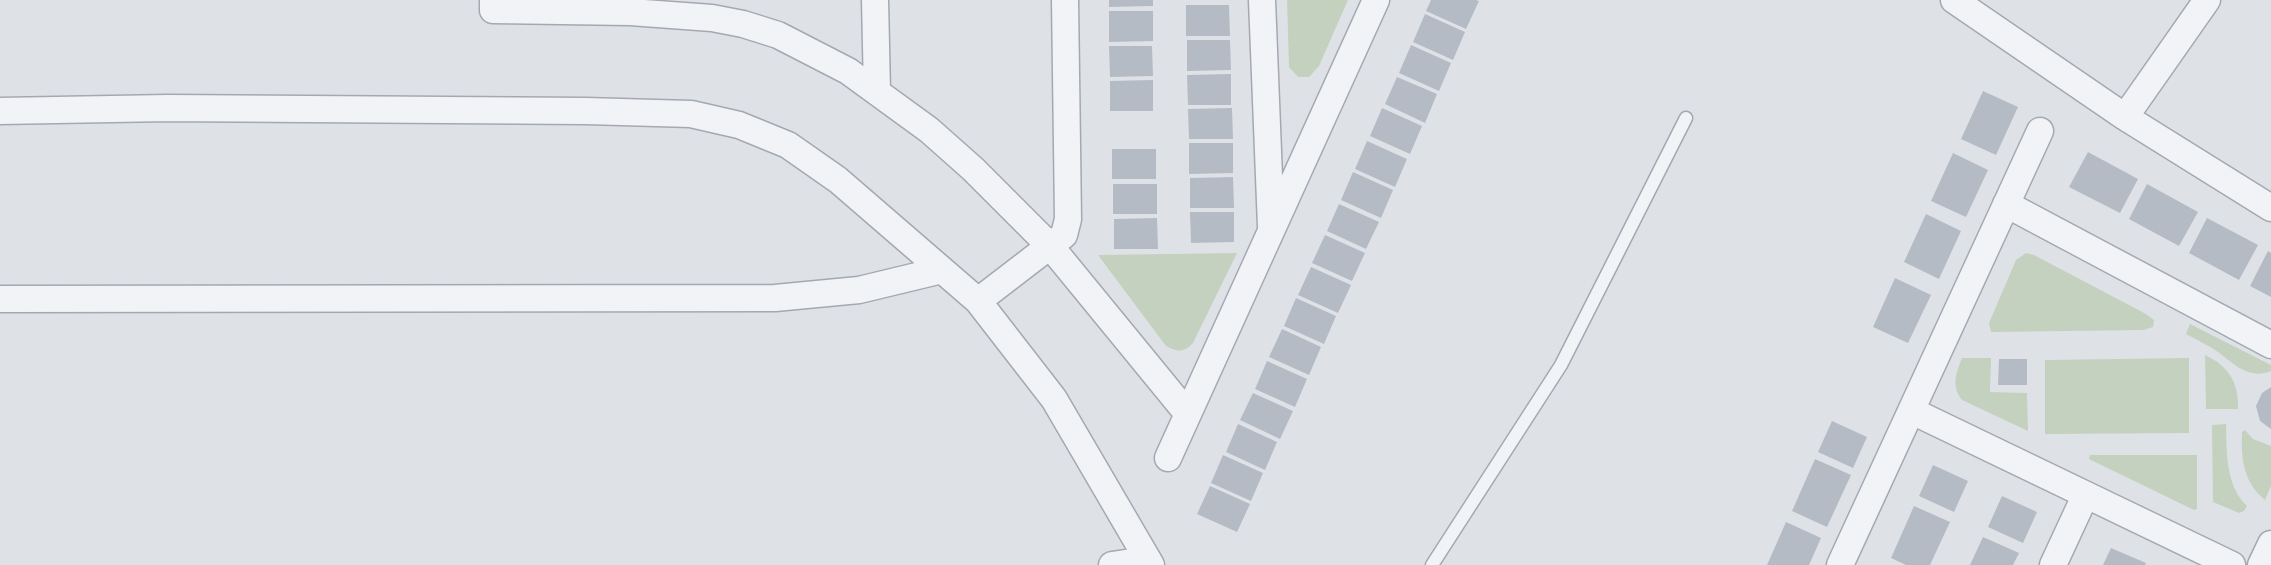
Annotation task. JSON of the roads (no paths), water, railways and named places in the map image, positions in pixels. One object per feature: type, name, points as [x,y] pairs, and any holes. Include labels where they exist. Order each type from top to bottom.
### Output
[{"type":"street","points":[[493,0],[493,10],[685,7],[778,36],[814,52],[877,91],[929,130],[973,169],[1051,247],[1187,413]]},
{"type":"street","points":[[875,0],[877,91]]},
{"type":"street","points":[[978,301],[1051,247],[1064,235],[1068,218],[1065,0]]},
{"type":"street","points":[[1262,0],[1271,232]]},
{"type":"street","points":[[1168,458],[1376,0]]},
{"type":"street","points":[[2124,117],[2207,0]]},
{"type":"street","points":[[1967,4],[2124,117],[2271,208]]},
{"type":"street","points":[[0,111],[178,108],[586,111],[691,114],[739,125],[788,145],[838,180],[978,301],[1054,399],[1149,565]]},
{"type":"street","points":[[1840,565],[2040,131]]},
{"type":"street","points":[[2006,204],[2271,345]]},
{"type":"street","points":[[0,298],[775,298],[859,290],[942,270]]},
{"type":"street","points":[[1912,411],[2085,496],[2232,565]]},
{"type":"street","points":[[2053,565],[2085,496]]},
{"type":"street","points":[[2261,565],[2271,544]]},
{"type":"street","points":[[1112,565],[1132,562],[1149,565]]},
{"type":"lane","points":[[1432,565],[1561,365],[1686,118]]}]
